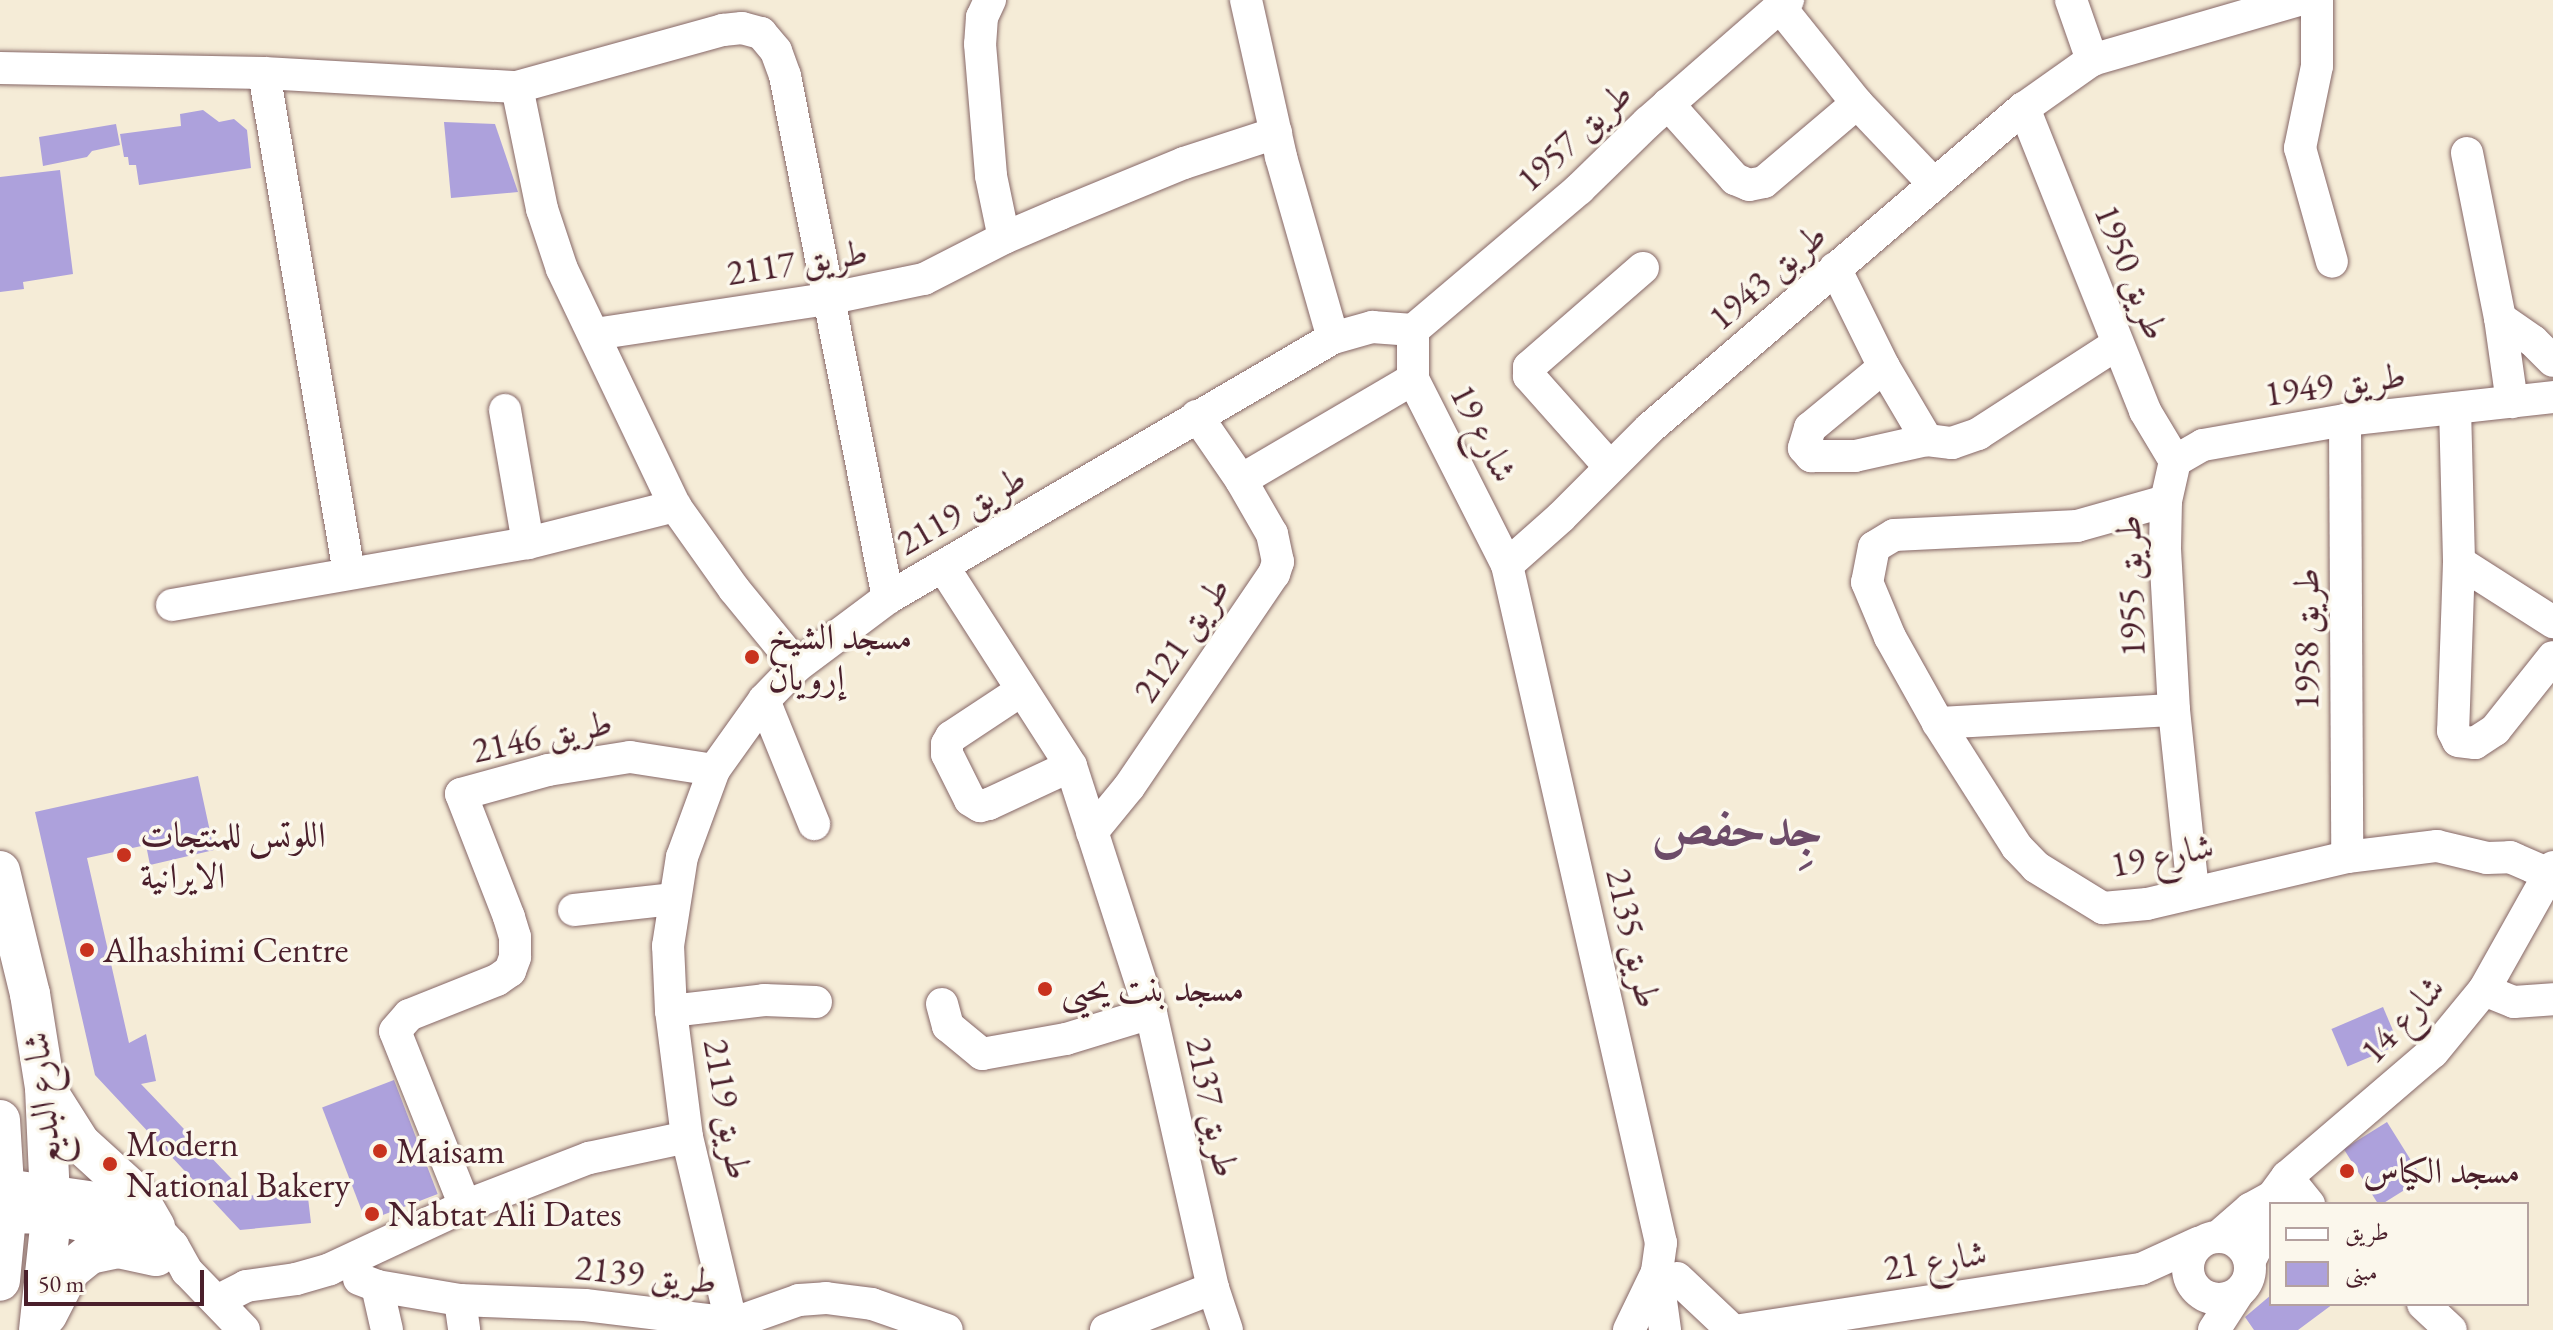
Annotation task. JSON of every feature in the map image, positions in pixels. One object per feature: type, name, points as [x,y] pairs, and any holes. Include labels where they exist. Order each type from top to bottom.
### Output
[{"type":"main road","name":"شارع البديع","points":[[0,871],[30,994],[45,1088],[51,1204],[40,1330]]},
{"type":"main road","points":[[45,1088],[80,1143],[136,1194],[166,1251]]},
{"type":"main road","name":"شارع البديع","points":[[0,1120],[6,1201],[0,1281]]},
{"type":"main road","points":[[40,1330],[70,1270],[90,1254],[118,1248],[166,1251]]},
{"type":"street","points":[[990,0],[982,17],[980,44],[991,176],[1004,238]]},
{"type":"street","points":[[2071,0],[2092,60]]},
{"type":"street","points":[[2317,0],[2317,66],[2300,148],[2332,262]]},
{"type":"street","name":"طريق 1943","points":[[1507,565],[1650,428],[2024,108],[2092,60],[2287,1]]},
{"type":"street","points":[[1238,3],[1333,338]]},
{"type":"street","points":[[1784,4],[1857,103],[1934,184]]},
{"type":"street","name":"طريق 1957","points":[[1413,330],[1579,189],[1668,104],[1784,4]]},
{"type":"street","points":[[0,68],[264,73],[517,87],[723,30],[742,28],[761,33],[776,51],[785,76],[888,598]]},
{"type":"street","points":[[264,73],[349,573]]},
{"type":"street","points":[[517,87],[542,209],[562,269],[675,506],[734,589],[797,666]]},
{"type":"street","points":[[1668,104],[1735,179],[1749,185],[1764,182],[1857,103]]},
{"type":"street","name":"طريق 1950","points":[[2024,108],[2117,344],[2158,438],[2175,461]]},
{"type":"street","name":"طريق 2117","points":[[595,334],[827,299],[924,279],[1004,238],[1184,163],[1276,133]]},
{"type":"street","points":[[2467,153],[2500,318],[2512,402]]},
{"type":"street","points":[[1610,467],[1529,376],[1529,367],[1544,350],[1643,268]]},
{"type":"street","points":[[1835,268],[1884,367],[1927,440]]},
{"type":"street","points":[[2500,318],[2546,340]]},
{"type":"street","name":"طريق 2119","points":[[734,1327],[687,1137],[671,1011],[668,946],[682,857],[714,770],[764,700],[797,666],[888,598],[1333,338],[1372,327],[1413,330]]},
{"type":"street","name":"شارع 19","points":[[1413,330],[1413,379],[1507,565]]},
{"type":"street","points":[[1884,367],[1810,428],[1804,448],[1818,458],[1855,456],[1927,440],[1952,443],[1978,434],[2117,344]]},
{"type":"street","points":[[1241,480],[1413,379]]},
{"type":"street","name":"طريق 1949","points":[[2175,461],[2203,445],[2345,420],[2553,397]]},
{"type":"street","points":[[2455,408],[2459,562],[2453,731],[2458,741],[2475,743],[2495,730],[2553,657]]},
{"type":"street","points":[[505,410],[528,543]]},
{"type":"street","name":"طريق 2121","points":[[1092,832],[1129,787],[1274,574],[1278,549],[1241,480],[1197,416]]},
{"type":"street","name":"طريق 1958","points":[[2345,420],[2347,857]]},
{"type":"street","name":"طريق 1955","points":[[2175,461],[2166,501],[2165,549],[2174,710],[2193,891]]},
{"type":"street","name":"شارع 19","points":[[2166,501],[2077,526],[1894,535],[1874,547],[1867,582],[1890,637],[1938,723],[2017,847],[2059,884],[2103,908],[2147,904],[2347,857],[2437,846],[2487,858],[2497,869],[2546,878]]},
{"type":"street","points":[[172,605],[528,543],[675,506]]},
{"type":"street","points":[[2459,562],[2553,622]]},
{"type":"street","name":"طريق 2135","points":[[1507,565],[1665,1264],[1665,1330]]},
{"type":"street","name":"طريق 2137","points":[[944,568],[1071,766],[1151,1013],[1213,1288],[1227,1330]]},
{"type":"street","points":[[1022,690],[951,737],[947,744],[947,754],[970,800],[980,806],[989,804],[1071,766]]},
{"type":"street","points":[[764,700],[814,824]]},
{"type":"street","points":[[1938,723],[2174,710]]},
{"type":"street","name":"طريق 2146","points":[[465,1206],[395,1031],[409,1015],[497,980],[510,971],[515,957],[515,937],[509,917],[461,794],[548,770],[630,757],[714,770]]},
{"type":"street","name":"شارع 14","points":[[2209,1239],[2250,1209],[2275,1196],[2433,1052],[2484,990],[2546,878]]},
{"type":"street","points":[[574,910],[674,899]]},
{"type":"street","points":[[2484,990],[2514,1002],[2553,999]]},
{"type":"street","points":[[671,1011],[764,1000],[816,1002]]},
{"type":"street","points":[[942,1004],[948,1026],[982,1054],[1066,1039],[1151,1013]]},
{"type":"street","points":[[6,1201],[51,1204],[117,1234],[166,1251],[233,1318],[296,1279],[330,1269],[465,1206],[589,1158],[687,1137]]},
{"type":"street","points":[[2275,1196],[2300,1202]]},
{"type":"street","points":[[2214,1330],[2248,1278],[2250,1260],[2269,1221]]},
{"type":"street","points":[[2192,1330],[2197,1291],[2187,1271],[2188,1261],[2209,1239],[2235,1240],[2250,1260]]},
{"type":"street","name":"شارع 21","points":[[1741,1330],[2141,1269],[2209,1239]]},
{"type":"street","points":[[1629,1330],[1665,1264]]},
{"type":"street","points":[[1665,1264],[1688,1330]]},
{"type":"street","points":[[1665,1264],[1732,1330]]},
{"type":"street","name":"طريق 2139","points":[[330,1269],[462,1315],[585,1305],[734,1327],[799,1300],[826,1298],[872,1304],[947,1330]]},
{"type":"street","name":"شارع 21","points":[[2141,1269],[2197,1291]]},
{"type":"street","points":[[377,1286],[387,1330]]},
{"type":"street","points":[[1106,1330],[1213,1288]]},
{"type":"street","points":[[2197,1291],[2222,1299],[2238,1293]]},
{"type":"street","points":[[2425,1306],[2451,1330]]},
{"type":"building","points":[[203,110],[219,122],[234,119],[247,130],[251,168],[139,185],[136,165],[129,165],[128,157],[124,157],[120,134],[181,126],[180,114]]},
{"type":"building","points":[[444,122],[495,124],[518,192],[451,198]]},
{"type":"building","points":[[116,124],[120,145],[92,151],[87,157],[43,166],[39,137]]},
{"type":"building","points":[[60,170],[73,274],[23,282],[24,289],[0,292],[0,177]]},
{"type":"building","name":"Alhashimi Centre","points":[[198,776],[214,850],[150,865],[146,845],[87,858],[129,1043],[146,1034],[156,1081],[141,1084],[248,1196],[307,1189],[311,1223],[240,1230],[95,1075],[35,812]]},
{"type":"building","points":[[2383,1007],[2399,1045],[2347,1067],[2331,1029]]},
{"type":"building","name":"Maisam","points":[[394,1080],[438,1194],[366,1221],[322,1108]]},
{"type":"building","points":[[2387,1122],[2423,1179],[2385,1202],[2377,1202],[2344,1149]]},
{"type":"building","points":[[2269,1297],[2269,1306],[2330,1306],[2298,1330],[2254,1330],[2245,1317]]},
{"type":"place","name":"مسجد الشيخ إرويان","points":[[752,657]]},
{"type":"place","name":"اللوتس للمنتجات الايرانية","points":[[124,855]]},
{"type":"place","name":"Alhashimi Centre","points":[[87,950]]},
{"type":"place","name":"مسجد بنت يحيى","points":[[1045,989]]},
{"type":"place","name":"Maisam","points":[[380,1151]]},
{"type":"place","name":"Modern National Bakery","points":[[110,1164]]},
{"type":"place","name":"مسجد الكياس","points":[[2347,1171]]},
{"type":"place","name":"Nabtat Ali Dates","points":[[372,1214]]},
{"type":"district","name":"جِدحفص","points":[[1737,827]]}]
